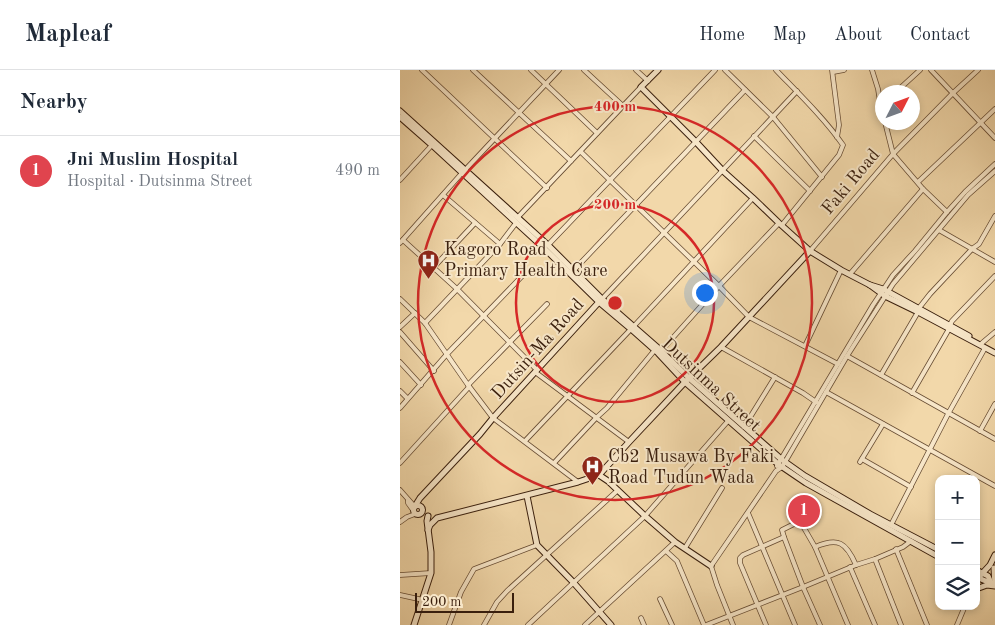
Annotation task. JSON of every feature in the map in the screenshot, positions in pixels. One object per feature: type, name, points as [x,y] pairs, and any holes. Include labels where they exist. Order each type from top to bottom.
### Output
[{"type":"street","points":[[422,70],[547,188]]},
{"type":"street","points":[[474,70],[572,161]]},
{"type":"street","points":[[531,70],[597,133]]},
{"type":"street","points":[[559,70],[464,171],[401,242],[457,290],[536,371],[628,442]]},
{"type":"street","points":[[584,70],[623,106]]},
{"type":"street","points":[[636,70],[648,80]]},
{"type":"street","points":[[425,323],[500,244],[517,220],[597,133],[658,70]]},
{"type":"street","points":[[548,245],[715,70]]},
{"type":"street","points":[[725,70],[773,117],[822,177]]},
{"type":"street","points":[[661,351],[719,286],[810,191],[842,150],[844,145],[776,70]]},
{"type":"street","points":[[837,137],[840,125],[833,71],[844,70]]},
{"type":"street","points":[[872,70],[877,85]]},
{"type":"street","points":[[904,85],[920,70]]},
{"type":"street","points":[[931,70],[995,138]]},
{"type":"street","name":"Faki Road","points":[[810,251],[893,154],[952,93],[978,70]]},
{"type":"street","points":[[641,87],[722,171],[810,251],[841,270],[995,352]]},
{"type":"street","points":[[573,271],[745,90]]},
{"type":"street","name":"Dutsin-Ma Road","points":[[417,510],[424,499],[423,495],[600,300],[797,91]]},
{"type":"street","points":[[918,182],[995,109]]},
{"type":"street","points":[[400,111],[600,300]]},
{"type":"street","points":[[401,119],[464,171]]},
{"type":"street","points":[[886,130],[893,154],[923,189],[947,212]]},
{"type":"street","points":[[754,136],[810,191]]},
{"type":"street","points":[[400,180],[432,145]]},
{"type":"street","points":[[581,152],[749,317],[838,364]]},
{"type":"street","points":[[817,403],[826,392],[893,275],[965,192],[995,164]]},
{"type":"street","points":[[711,566],[782,463],[838,364],[884,293],[968,195],[995,171]]},
{"type":"street","points":[[990,176],[995,179]]},
{"type":"street","points":[[850,274],[923,189]]},
{"type":"street","points":[[443,195],[500,244]]},
{"type":"street","points":[[525,441],[753,198]]},
{"type":"street","points":[[881,375],[930,294],[979,244],[995,216]]},
{"type":"street","points":[[517,220],[548,245],[600,300]]},
{"type":"street","points":[[433,268],[475,223]]},
{"type":"street","points":[[938,230],[995,262]]},
{"type":"street","points":[[400,490],[417,510],[432,519],[527,496],[599,475],[628,442],[721,347],[810,251]]},
{"type":"street","points":[[805,346],[841,270]]},
{"type":"street","points":[[400,408],[407,398],[524,274]]},
{"type":"street","points":[[912,393],[952,321],[995,276]]},
{"type":"street","points":[[400,299],[425,323],[493,418],[578,482]]},
{"type":"street","name":"Dutsinma Street","points":[[600,300],[661,351],[687,380],[744,427],[782,463],[935,548]]},
{"type":"street","points":[[400,463],[469,386],[547,304]]},
{"type":"street","points":[[400,327],[415,313]]},
{"type":"street","name":"Dutsinma Street","points":[[632,327],[728,421],[806,483],[935,555]]},
{"type":"street","points":[[400,332],[434,370]]},
{"type":"street","points":[[891,525],[983,345],[995,332]]},
{"type":"street","points":[[721,347],[803,393],[817,403]]},
{"type":"street","points":[[554,463],[607,408],[654,350]]},
{"type":"street","points":[[846,356],[995,439]]},
{"type":"street","points":[[400,362],[421,385]]},
{"type":"street","points":[[744,427],[775,377]]},
{"type":"street","points":[[400,391],[407,398]]},
{"type":"street","points":[[826,392],[972,475]]},
{"type":"street","points":[[980,431],[995,404]]},
{"type":"street","points":[[528,625],[645,516],[728,421]]},
{"type":"street","points":[[883,424],[861,460],[911,487]]},
{"type":"street","points":[[599,475],[675,542],[711,566],[716,585],[733,625]]},
{"type":"street","points":[[980,479],[995,486]]},
{"type":"street","points":[[685,548],[722,488]]},
{"type":"street","points":[[484,625],[497,602],[507,591],[618,490]]},
{"type":"street","points":[[527,496],[537,546],[573,582],[611,625]]},
{"type":"street","points":[[400,522],[417,510]]},
{"type":"street","points":[[748,513],[795,625]]},
{"type":"street","points":[[414,625],[431,573],[428,530],[432,519]]},
{"type":"street","points":[[820,625],[803,587],[782,530],[800,521],[815,547],[848,625]]},
{"type":"street","points":[[766,625],[740,563],[740,558],[743,554],[784,537]]},
{"type":"street","points":[[666,551],[677,561],[705,625],[875,559],[903,547],[911,541]]},
{"type":"street","points":[[586,625],[675,542]]},
{"type":"street","points":[[815,547],[830,542],[838,542],[846,548],[856,565]]},
{"type":"street","points":[[449,625],[462,592],[474,569],[537,546]]},
{"type":"street","points":[[896,549],[927,625]]},
{"type":"street","points":[[994,585],[993,566],[995,555]]},
{"type":"street","points":[[875,559],[901,625]]},
{"type":"street","points":[[980,569],[993,566]]},
{"type":"street","points":[[980,580],[993,566]]},
{"type":"street","points":[[850,568],[874,625]]},
{"type":"street","points":[[980,572],[986,575],[994,585]]},
{"type":"street","points":[[400,575],[431,573]]},
{"type":"street","points":[[980,582],[994,585]]},
{"type":"street","points":[[980,583],[994,585]]},
{"type":"street","points":[[400,595],[423,600]]},
{"type":"street","points":[[660,599],[672,625]]},
{"type":"street","points":[[958,625],[964,610]]},
{"type":"street","points":[[641,618],[644,625]]},
{"type":"place","name":"Kagoro Road Primary Health Care","points":[[428,279]]},
{"type":"place","name":"Cb2 Musawa By Faki Road Tudun Wada","points":[[592,486]]},
{"type":"place","name":"Jni Muslim Hospital","points":[[804,511]]}]
